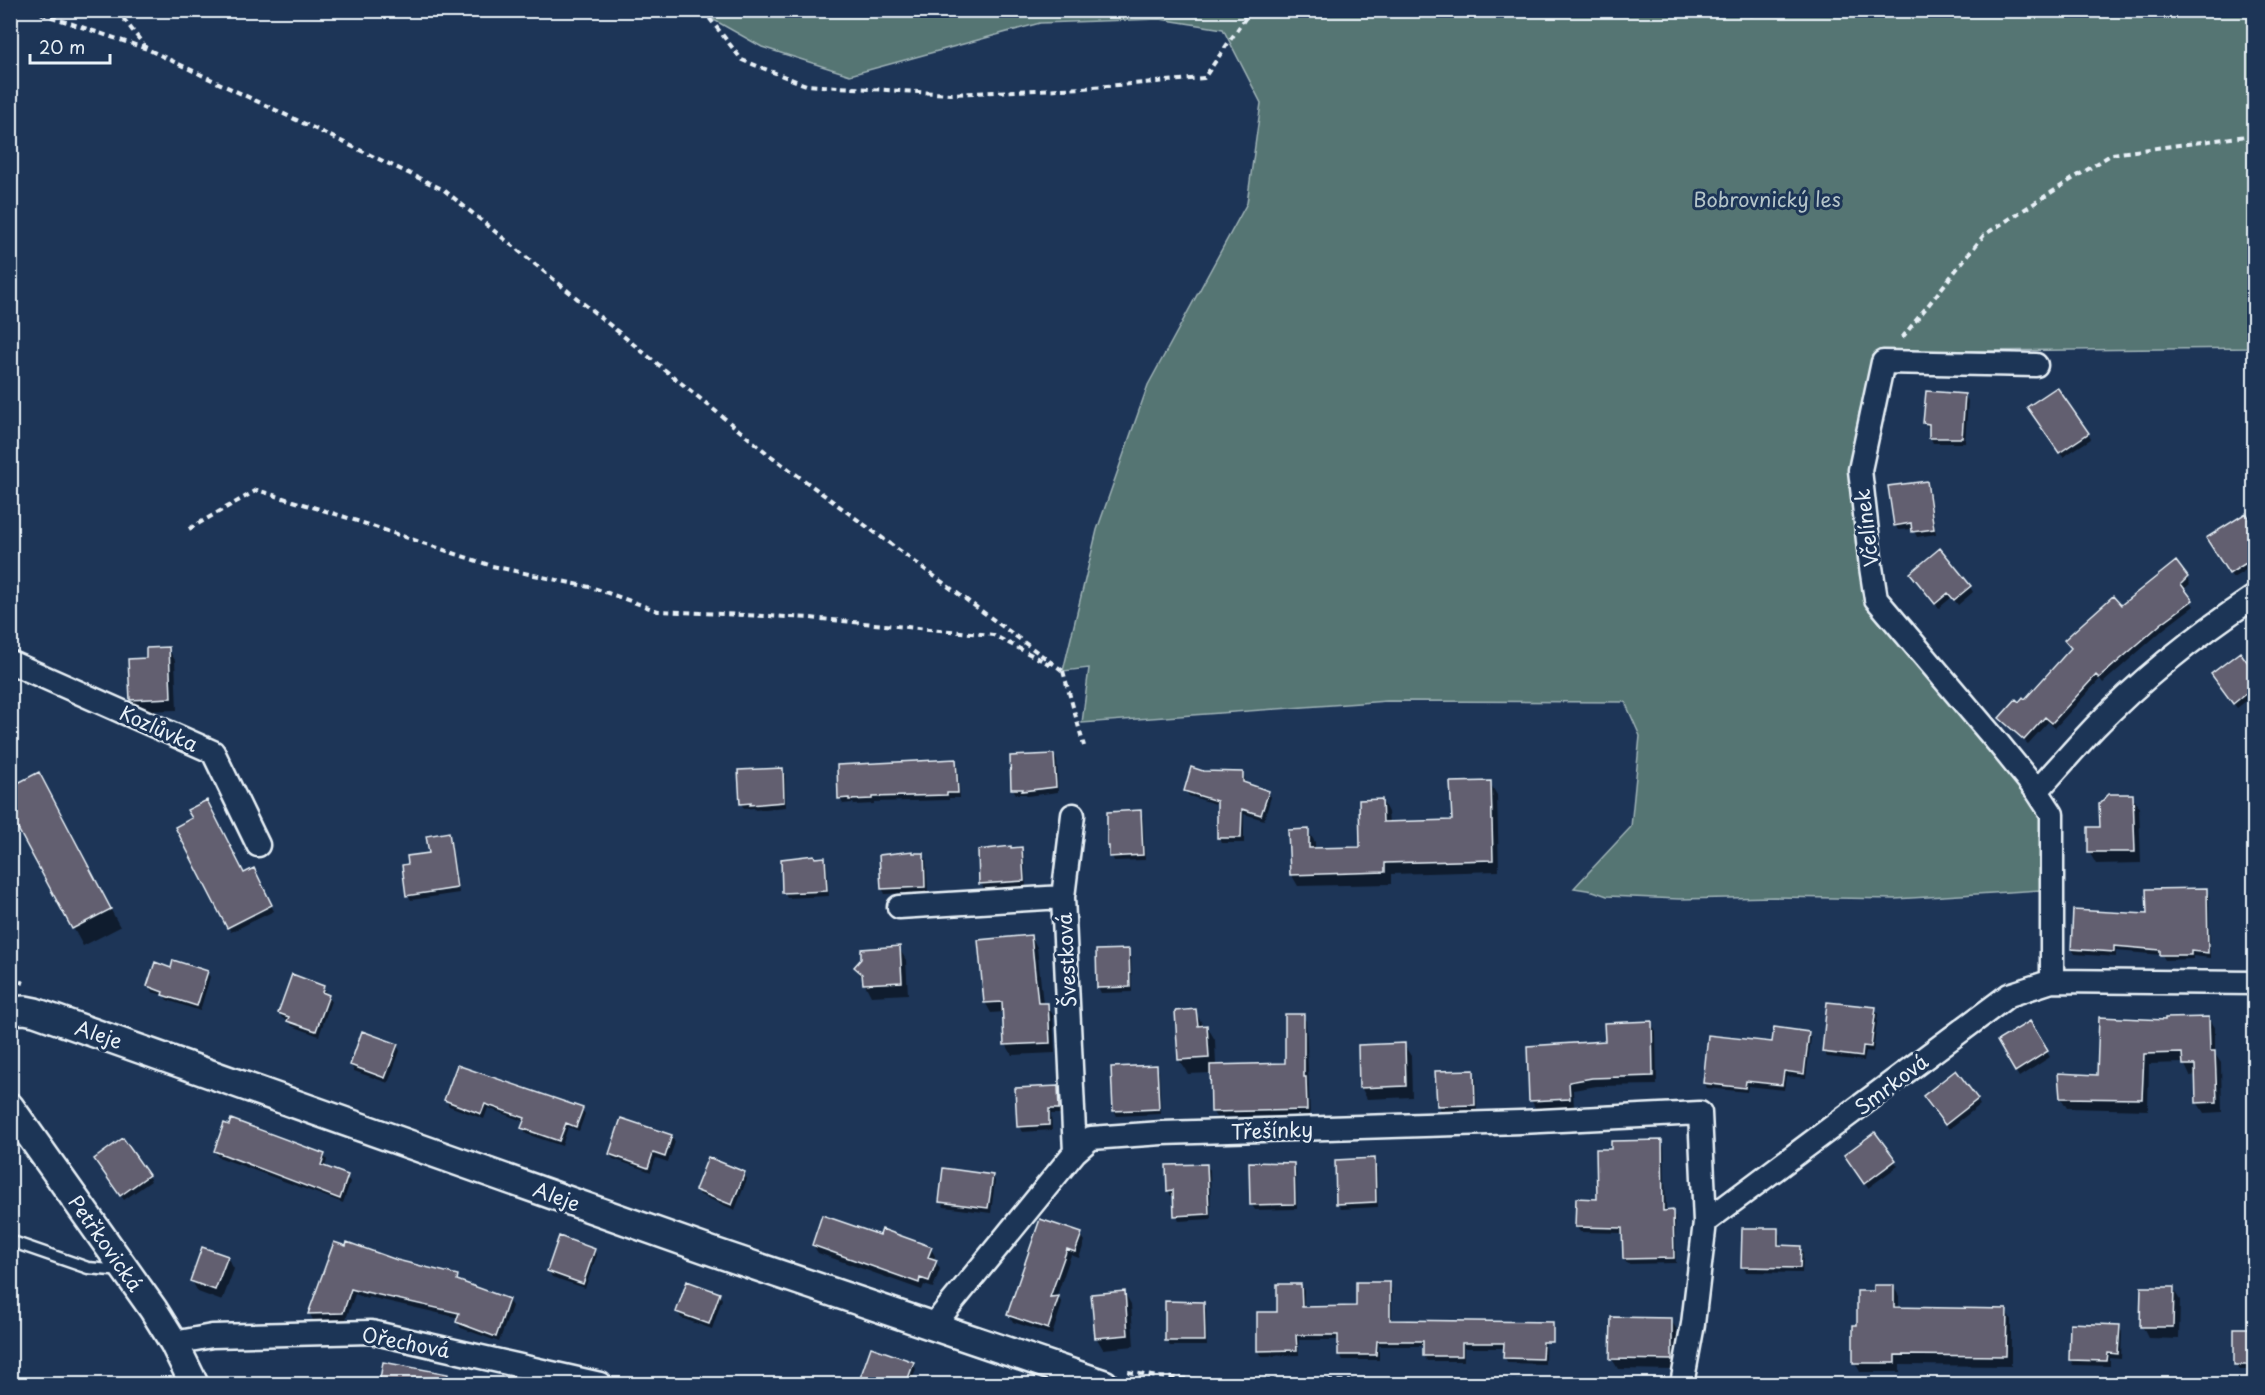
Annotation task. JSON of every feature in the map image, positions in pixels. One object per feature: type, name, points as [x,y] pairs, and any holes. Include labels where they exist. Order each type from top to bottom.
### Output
[{"type":"street","points":[[1883,362],[2036,365]]},
{"type":"street","name":"Včelínek","points":[[1883,362],[1860,470],[1870,567],[1876,599],[2037,791],[2052,814],[2052,981]]},
{"type":"street","points":[[2037,791],[2096,726],[2154,671],[2211,626],[2254,597]]},
{"type":"street","name":"Kozlůvka","points":[[10,662],[213,752],[258,846]]},
{"type":"street","points":[[1063,897],[1073,815]]},
{"type":"street","name":"Švestková","points":[[899,907],[1063,897],[1075,1152]]},
{"type":"street","name":"Smrková","points":[[1706,1222],[2009,995],[2052,981],[2254,983]]},
{"type":"street","name":"Aleje","points":[[10,1011],[35,1012],[932,1327],[1111,1378]]},
{"type":"street","name":"Petřkovická","points":[[10,1107],[174,1343],[194,1384]]},
{"type":"street","name":"Třešínky","points":[[932,1327],[1075,1152],[1091,1138],[1162,1133],[1510,1122],[1700,1113],[1706,1222]]},
{"type":"street","points":[[1682,1384],[1693,1324],[1706,1222]]},
{"type":"street","name":"Ořechová","points":[[174,1343],[212,1336],[371,1332],[600,1384]]},
{"type":"lane","points":[[10,1241],[88,1268],[126,1271]]},
{"type":"path","points":[[31,10],[147,49],[444,190],[768,453],[1063,671],[1084,746]]},
{"type":"path","points":[[117,10],[147,49]]},
{"type":"path","points":[[703,10],[742,60],[806,85],[950,94],[1082,88],[1204,78],[1251,10]]},
{"type":"path","points":[[1729,10],[1752,15],[1756,10]]},
{"type":"path","points":[[1883,362],[1984,235],[2112,154],[2254,135]]},
{"type":"path","points":[[189,529],[257,490],[492,566],[594,588],[658,611],[810,618],[993,635],[1063,671]]},
{"type":"path","points":[[10,978],[32,986]]},
{"type":"path","points":[[1111,1378],[1654,1384]]},
{"type":"green space","name":"Bobrovnický les","points":[[698,11],[2254,11],[2254,348],[1892,352],[1880,350],[1859,413],[1852,469],[1867,599],[2035,804],[2043,836],[2041,890],[1895,899],[1774,897],[1679,899],[1607,896],[1574,888],[1631,827],[1640,736],[1625,702],[1387,701],[1082,723],[1089,668],[1063,671],[1097,530],[1148,385],[1247,203],[1261,103],[1223,29],[1160,19],[1040,23],[850,75],[762,47]]},
{"type":"building","points":[[2057,387],[2089,433],[2059,453],[2027,407]]},
{"type":"building","points":[[1926,391],[1965,394],[1962,438],[1929,438],[1929,424],[1923,423]]},
{"type":"building","points":[[1927,481],[1934,529],[1912,532],[1911,523],[1894,526],[1888,486]]},
{"type":"building","points":[[2246,513],[2254,526],[2254,558],[2229,574],[2206,538]]},
{"type":"building","points":[[1940,548],[1971,586],[1954,600],[1948,593],[1935,604],[1910,573]]},
{"type":"building","points":[[2176,561],[2188,577],[2181,584],[2193,600],[2162,623],[2099,678],[2096,675],[2052,723],[2045,717],[2024,740],[1999,718],[2016,699],[2019,702],[2023,697],[2025,699],[2071,648],[2064,640],[2113,596],[2121,605]]},
{"type":"building","points":[[169,647],[171,698],[130,700],[128,659],[146,658],[146,648]]},
{"type":"building","points":[[2240,652],[2254,671],[2254,687],[2233,704],[2211,674]]},
{"type":"building","points":[[1054,754],[1056,787],[1022,791],[1023,789],[1011,789],[1010,756]]},
{"type":"building","points":[[956,759],[958,793],[838,799],[837,765]]},
{"type":"building","points":[[1191,767],[1203,771],[1243,772],[1243,782],[1269,791],[1261,815],[1242,809],[1241,838],[1217,838],[1217,801],[1184,791]]},
{"type":"building","points":[[783,768],[784,802],[740,804],[738,770]]},
{"type":"building","points":[[39,772],[111,909],[72,929],[10,814],[10,787]]},
{"type":"building","points":[[1491,781],[1493,860],[1385,863],[1385,872],[1290,875],[1288,830],[1309,829],[1309,848],[1360,847],[1359,800],[1382,799],[1383,822],[1452,820],[1450,782]]},
{"type":"building","points":[[2109,794],[2133,794],[2135,852],[2088,852],[2088,827],[2100,827],[2099,804]]},
{"type":"building","points":[[207,800],[244,873],[254,868],[272,905],[227,928],[175,827],[192,818],[187,810]]},
{"type":"building","points":[[1141,810],[1143,855],[1109,857],[1107,812]]},
{"type":"building","points":[[449,832],[457,888],[406,896],[402,865],[408,864],[407,856],[429,853],[426,836]]},
{"type":"building","points":[[1011,846],[1011,848],[1022,847],[1024,881],[979,884],[978,850]]},
{"type":"building","points":[[913,851],[913,853],[924,853],[925,887],[881,889],[879,855]]},
{"type":"building","points":[[814,855],[815,858],[825,857],[827,891],[782,893],[781,859]]},
{"type":"building","points":[[2207,888],[2208,953],[2191,951],[2191,955],[2160,955],[2160,950],[2114,946],[2114,952],[2071,949],[2073,910],[2147,914],[2146,889]]},
{"type":"building","points":[[1031,935],[1038,1003],[1048,1003],[1050,1043],[1004,1045],[1002,1002],[984,1003],[978,940]]},
{"type":"building","points":[[900,946],[902,982],[863,984],[862,974],[854,967],[861,959],[861,949]]},
{"type":"building","points":[[1129,949],[1130,987],[1097,988],[1096,950]]},
{"type":"building","points":[[173,960],[208,971],[197,1006],[162,995],[163,992],[147,986],[155,962],[171,968]]},
{"type":"building","points":[[292,974],[324,986],[322,992],[329,995],[316,1031],[287,1021],[289,1017],[278,1013]]},
{"type":"building","points":[[1827,1002],[1876,1007],[1871,1047],[1863,1046],[1862,1057],[1822,1052]]},
{"type":"building","points":[[1196,1009],[1198,1026],[1207,1025],[1209,1058],[1178,1060],[1175,1011]]},
{"type":"building","points":[[1285,1014],[1304,1014],[1304,1077],[1306,1077],[1307,1110],[1211,1112],[1210,1065],[1285,1063]]},
{"type":"building","points":[[2099,1017],[2165,1020],[2165,1018],[2209,1017],[2210,1051],[2215,1051],[2217,1102],[2196,1103],[2195,1065],[2183,1065],[2182,1053],[2144,1054],[2142,1099],[2060,1098],[2058,1073],[2097,1075]]},
{"type":"building","points":[[1652,1021],[1653,1076],[1592,1078],[1569,1082],[1570,1099],[1529,1101],[1527,1046],[1605,1041],[1604,1023]]},
{"type":"building","points":[[2030,1021],[2048,1051],[2015,1072],[1997,1041]]},
{"type":"building","points":[[1774,1027],[1809,1032],[1804,1074],[1784,1071],[1782,1085],[1746,1081],[1745,1088],[1703,1083],[1708,1035],[1772,1042]]},
{"type":"building","points":[[362,1031],[398,1044],[385,1078],[350,1065]]},
{"type":"building","points":[[1405,1043],[1406,1086],[1359,1088],[1358,1045]]},
{"type":"building","points":[[457,1065],[583,1108],[576,1127],[566,1123],[559,1141],[521,1128],[525,1118],[485,1104],[481,1114],[444,1100]]},
{"type":"building","points":[[1157,1065],[1159,1109],[1113,1111],[1111,1067]]},
{"type":"building","points":[[1474,1070],[1475,1105],[1437,1106],[1435,1071]]},
{"type":"building","points":[[1956,1070],[1978,1099],[1945,1125],[1923,1096]]},
{"type":"building","points":[[1058,1086],[1059,1109],[1049,1109],[1049,1125],[1017,1127],[1015,1088]]},
{"type":"building","points":[[621,1118],[672,1135],[665,1157],[653,1153],[648,1168],[609,1154]]},
{"type":"building","points":[[231,1119],[325,1154],[321,1165],[348,1175],[340,1199],[214,1151],[224,1123],[229,1125]]},
{"type":"building","points":[[1875,1132],[1896,1160],[1864,1184],[1844,1155]]},
{"type":"building","points":[[123,1138],[149,1175],[120,1196],[94,1159]]},
{"type":"building","points":[[1662,1140],[1663,1211],[1673,1210],[1674,1258],[1623,1259],[1622,1228],[1575,1227],[1576,1198],[1597,1199],[1596,1149],[1611,1149],[1611,1141]]},
{"type":"building","points":[[708,1157],[745,1172],[732,1205],[695,1190]]},
{"type":"building","points":[[1375,1158],[1376,1202],[1336,1204],[1335,1160]]},
{"type":"building","points":[[1249,1162],[1294,1163],[1295,1204],[1250,1205]]},
{"type":"building","points":[[1207,1164],[1209,1214],[1174,1216],[1173,1190],[1167,1191],[1166,1165]]},
{"type":"building","points":[[943,1168],[993,1175],[988,1208],[939,1202]]},
{"type":"building","points":[[822,1215],[880,1235],[882,1229],[932,1247],[928,1257],[937,1260],[929,1281],[920,1278],[919,1283],[812,1245]]},
{"type":"building","points":[[1040,1219],[1082,1233],[1075,1252],[1067,1249],[1050,1297],[1059,1296],[1048,1329],[1007,1315]]},
{"type":"building","points":[[1742,1228],[1778,1228],[1778,1245],[1801,1246],[1800,1268],[1741,1267]]},
{"type":"building","points":[[559,1236],[595,1249],[583,1284],[547,1271]]},
{"type":"building","points":[[334,1242],[346,1246],[347,1242],[397,1260],[458,1275],[457,1280],[509,1299],[496,1337],[456,1322],[459,1313],[351,1289],[343,1313],[308,1314]]},
{"type":"building","points":[[202,1247],[228,1256],[215,1290],[190,1281]]},
{"type":"building","points":[[687,1281],[720,1293],[709,1324],[676,1312]]},
{"type":"building","points":[[1356,1282],[1390,1282],[1390,1320],[1553,1322],[1553,1342],[1543,1342],[1542,1359],[1503,1358],[1504,1343],[1462,1343],[1462,1356],[1423,1356],[1423,1341],[1377,1341],[1376,1355],[1338,1355],[1338,1335],[1296,1335],[1297,1350],[1257,1351],[1257,1312],[1277,1312],[1277,1284],[1301,1284],[1302,1307],[1356,1306]]},
{"type":"building","points":[[1874,1285],[1894,1285],[1894,1307],[2007,1309],[2006,1356],[1895,1355],[1895,1363],[1853,1363],[1853,1325],[1857,1325],[1857,1291],[1874,1291]]},
{"type":"building","points":[[2141,1287],[2174,1287],[2173,1327],[2140,1327]]},
{"type":"building","points":[[1125,1291],[1128,1335],[1095,1338],[1091,1294]]},
{"type":"building","points":[[1165,1301],[1204,1302],[1205,1341],[1165,1341]]},
{"type":"building","points":[[1611,1317],[1672,1318],[1672,1360],[1610,1359]]},
{"type":"building","points":[[2070,1323],[2120,1325],[2118,1354],[2108,1353],[2107,1361],[2069,1360]]},
{"type":"building","points":[[2234,1328],[2254,1328],[2254,1365],[2234,1365]]},
{"type":"building","points":[[871,1347],[914,1362],[906,1384],[858,1384]]},
{"type":"building","points":[[383,1362],[448,1374],[447,1384],[379,1384]]}]
